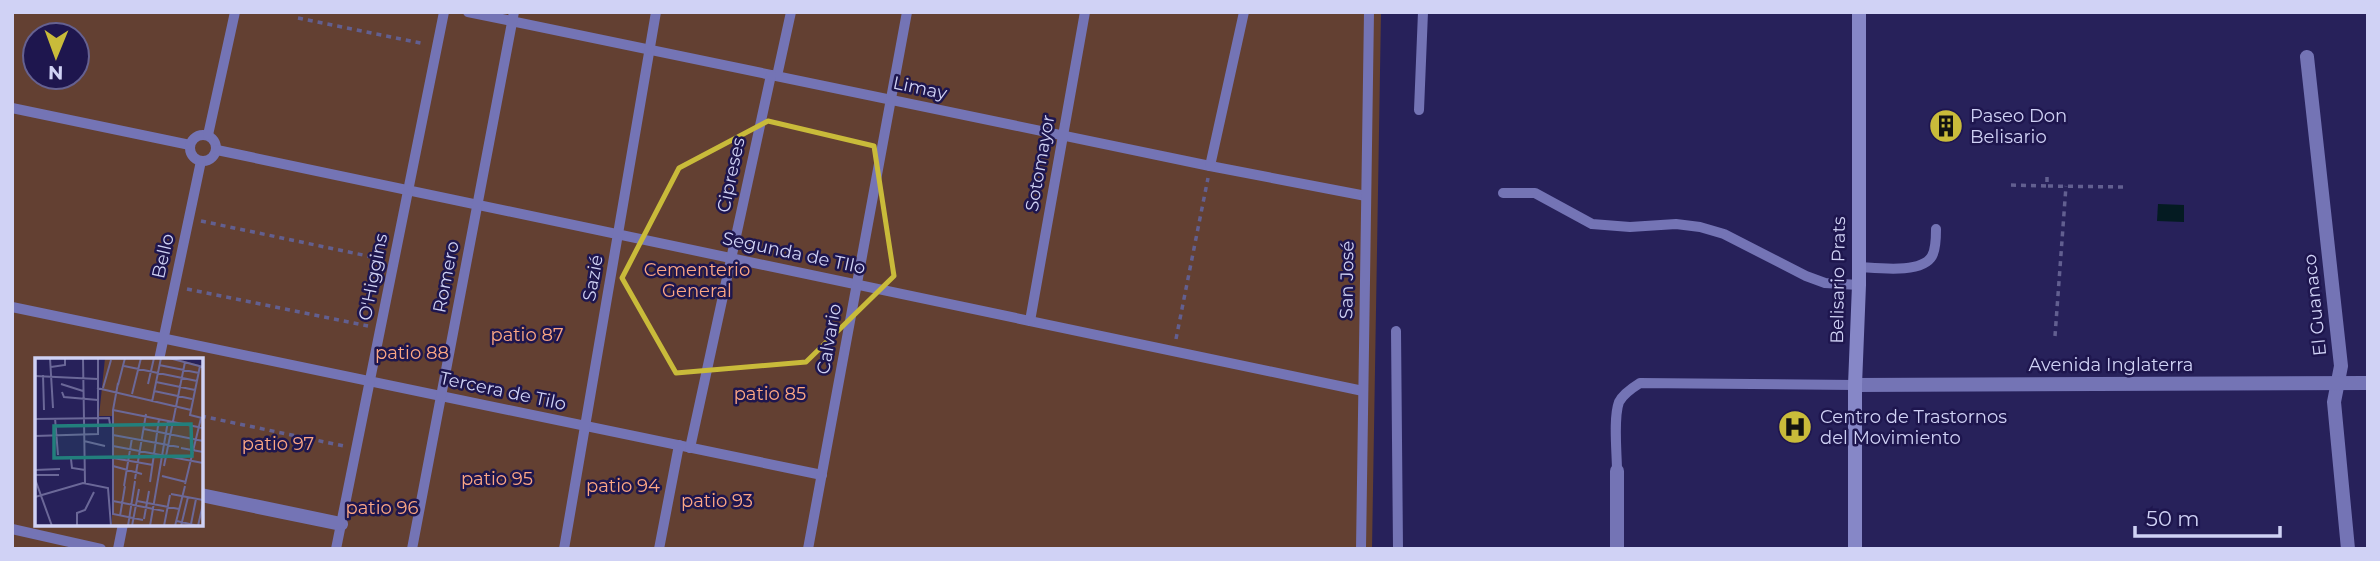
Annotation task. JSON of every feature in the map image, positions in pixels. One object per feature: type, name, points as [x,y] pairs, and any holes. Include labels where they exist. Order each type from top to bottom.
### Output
[{"type":"street","name":"Belisario Prats","points":[[1855,549],[1859,12]]},
{"type":"street","name":"El Guanaco","points":[[2307,57],[2341,366],[2334,402],[2348,549]]},
{"type":"street","name":"Avenida Inglaterra","points":[[1855,385],[2368,383]]},
{"type":"street","points":[[1617,471],[1617,549]]},
{"type":"street","points":[[203,495],[341,524]]},
{"type":"lane","points":[[208,135],[235,12]]},
{"type":"lane","name":"O'Higgins","points":[[336,549],[444,12]]},
{"type":"lane","name":"Limay","points":[[468,12],[513,17],[649,50],[1366,196]]},
{"type":"lane","name":"Sazié","points":[[564,549],[656,12]]},
{"type":"lane","name":"Cipreses","points":[[659,549],[791,12]]},
{"type":"lane","name":"Calvario","points":[[808,549],[907,12]]},
{"type":"lane","name":"Sotomayor","points":[[1030,321],[1085,12]]},
{"type":"lane","points":[[1210,166],[1244,12]]},
{"type":"lane","name":"San José","points":[[1361,549],[1369,12]]},
{"type":"lane","points":[[1419,110],[1423,12]]},
{"type":"lane","name":"Romero","points":[[412,549],[513,17]]},
{"type":"lane","points":[[12,108],[190,145]]},
{"type":"lane","points":[[208,135],[216,144],[217,150],[211,159],[201,161],[192,155],[190,145],[197,136],[208,135]]},
{"type":"lane","name":"Segunda de TIlo","points":[[217,150],[1363,391]]},
{"type":"lane","name":"Bello","points":[[159,358],[201,161]]},
{"type":"lane","points":[[1503,192],[1535,193],[1592,224],[1630,227],[1676,224],[1700,227],[1724,234],[1825,283],[1859,285]]},
{"type":"lane","points":[[1859,267],[1922,266],[1934,254],[1936,229]]},
{"type":"lane","name":"Tercera de Tilo","points":[[12,307],[822,475]]},
{"type":"lane","points":[[1396,331],[1398,549]]},
{"type":"lane","points":[[1617,471],[1617,412],[1620,401],[1629,390],[1640,383],[1855,385]]},
{"type":"lane","points":[[118,549],[123,526]]},
{"type":"lane","points":[[12,529],[101,549]]},
{"type":"path","points":[[298,18],[438,46]]},
{"type":"path","points":[[1174,351],[1210,166]]},
{"type":"path","points":[[2047,177],[2047,186]]},
{"type":"path","points":[[2011,185],[2128,187]]},
{"type":"path","points":[[2055,336],[2066,186]]},
{"type":"path","points":[[190,218],[394,262]]},
{"type":"path","points":[[174,287],[380,328]]},
{"type":"path","points":[[203,416],[356,449]]},
{"type":"highlighted area","points":[[768,121],[874,146],[894,276],[806,362],[676,373],[622,278],[679,168]]},
{"type":"green space","name":"Cementerio General","points":[[12,12],[1381,12],[1372,549],[12,549]]},
{"type":"water","points":[[2158,204],[2184,205],[2184,222],[2157,221]]},
{"type":"place","name":"Paseo Don Belisario","points":[[1946,126]]},
{"type":"place","name":"Centro de Trastornos del Movimiento","points":[[1795,427]]},
{"type":"park label","name":"patio 87","points":[[527,335]]},
{"type":"park label","name":"patio 88","points":[[412,353]]},
{"type":"park label","name":"patio 85","points":[[770,394]]},
{"type":"park label","name":"patio 97","points":[[278,444]]},
{"type":"park label","name":"patio 95","points":[[497,479]]},
{"type":"park label","name":"patio 94","points":[[623,486]]},
{"type":"park label","name":"patio 93","points":[[717,501]]},
{"type":"park label","name":"patio 96","points":[[382,508]]}]
